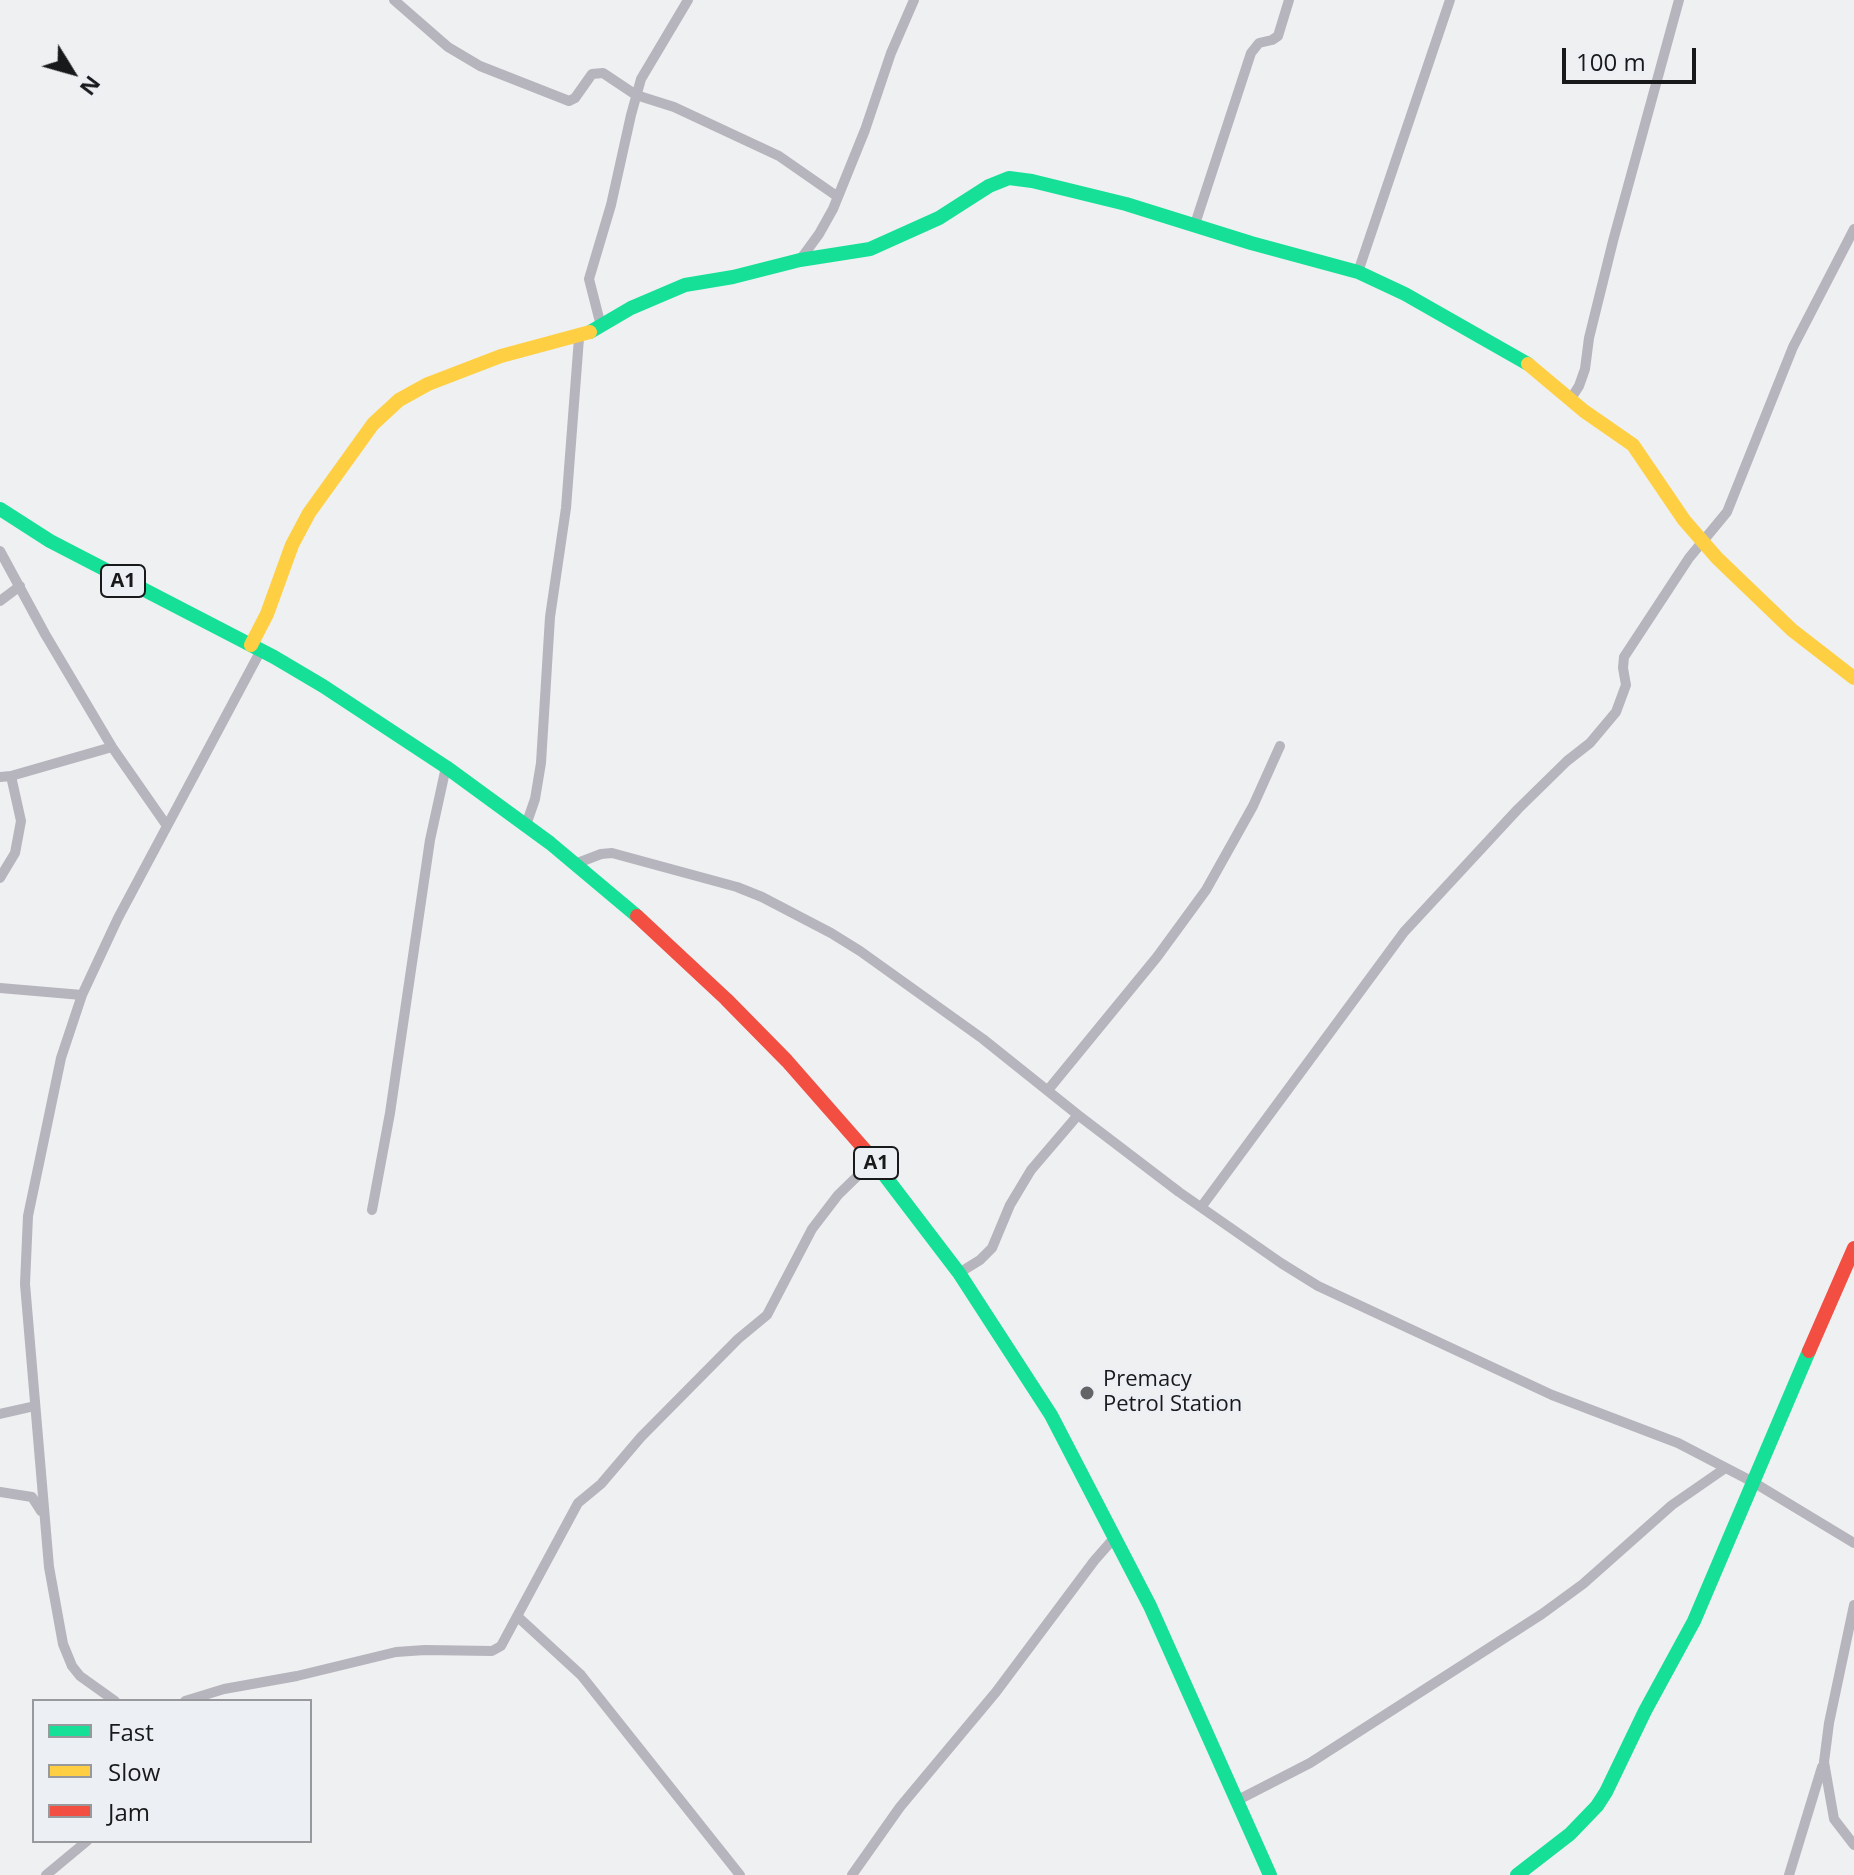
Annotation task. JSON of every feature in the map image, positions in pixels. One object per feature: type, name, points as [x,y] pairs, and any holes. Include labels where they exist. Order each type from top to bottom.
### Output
[{"type":"main road","points":[[256,648],[300,529],[321,495],[384,412],[417,389],[501,356],[545,343],[579,338],[658,295],[685,285],[800,260],[870,249],[939,218],[1000,180],[1009,178],[1080,192],[1358,272],[1405,294],[1521,358],[1570,400],[1633,445],[1684,520],[1703,542],[1766,607],[1854,678]]},
{"type":"main road","name":"A1","points":[[2,515],[323,686],[446,767],[526,825],[667,942],[796,1072],[874,1160],[959,1273],[1051,1415],[1150,1606],[1270,1875]]},
{"type":"main road","points":[[1517,1875],[1570,1834],[1606,1792],[1645,1711],[1682,1647],[1854,1248]]},
{"type":"street","points":[[394,0],[436,38],[469,60],[564,100],[575,98],[594,72],[608,76],[636,95],[674,107],[779,156],[838,197]]},
{"type":"street","points":[[601,326],[589,279],[611,205],[636,95],[649,64],[688,0]]},
{"type":"street","points":[[800,260],[819,234],[838,197],[914,0]]},
{"type":"street","points":[[1195,224],[1251,53],[1259,43],[1278,36],[1289,0]]},
{"type":"street","points":[[1358,272],[1450,0]]},
{"type":"street","points":[[1570,400],[1582,379],[1613,241],[1679,0]]},
{"type":"street","points":[[1202,1206],[1404,932],[1547,780],[1604,728],[1622,698],[1626,685],[1623,663],[1629,649],[1689,558],[1721,521],[1736,494],[1793,347],[1854,229]]},
{"type":"street","points":[[526,825],[535,799],[541,763],[550,617],[566,508],[579,338]]},
{"type":"street","points":[[0,551],[112,747],[167,826]]},
{"type":"street","points":[[0,601],[20,586]]},
{"type":"street","points":[[112,1699],[80,1676],[67,1654],[49,1567],[42,1513],[25,1284],[28,1216],[61,1058],[82,995],[256,648]]},
{"type":"street","points":[[1048,1090],[1157,957],[1200,899],[1253,806],[1280,746]]},
{"type":"street","points":[[0,878],[11,863],[19,843],[21,821],[6,777],[112,747]]},
{"type":"street","points":[[372,1210],[389,1125],[430,840],[446,767]]},
{"type":"street","points":[[575,864],[612,853],[737,887],[831,933],[983,1039],[1078,1115],[1281,1263],[1343,1299],[1552,1395],[1657,1433],[1753,1482],[1854,1543]]},
{"type":"street","points":[[0,988],[82,995]]},
{"type":"street","points":[[959,1273],[992,1248],[1010,1205],[1031,1170],[1078,1115]]},
{"type":"street","points":[[192,1699],[224,1689],[297,1676],[396,1652],[492,1651],[505,1642],[578,1503],[601,1484],[641,1437],[738,1339],[767,1315],[812,1229],[838,1195],[874,1160]]},
{"type":"street","points":[[0,1414],[35,1406]]},
{"type":"street","points":[[1238,1800],[1310,1763],[1542,1614],[1583,1584],[1672,1505],[1724,1469]]},
{"type":"street","points":[[0,1492],[32,1497],[42,1513]]},
{"type":"street","points":[[852,1875],[900,1807],[996,1692],[1115,1537]]},
{"type":"street","points":[[1789,1875],[1824,1762],[1829,1723],[1854,1605]]},
{"type":"street","points":[[518,1617],[581,1675],[740,1875]]},
{"type":"street","points":[[1824,1762],[1834,1819],[1854,1845]]},
{"type":"street","points":[[46,1875],[85,1843]]},
{"type":"traffic: fast","points":[[590,332],[631,308],[685,285],[800,260],[870,249],[939,218],[989,186],[1009,178],[1126,204],[1358,272],[1405,294],[1528,364]]},
{"type":"traffic: fast","points":[[0,509],[50,541],[274,657],[323,686],[446,767],[550,843],[637,916]]},
{"type":"traffic: fast","points":[[866,1151],[959,1273],[1051,1415],[1150,1606],[1270,1875]]},
{"type":"traffic: fast","points":[[1517,1875],[1570,1834],[1606,1792],[1694,1621],[1809,1351]]},
{"type":"traffic: slow","points":[[251,645],[267,614],[292,545],[309,513],[373,424],[399,400],[428,384],[501,356],[590,332]]},
{"type":"traffic: slow","points":[[1528,364],[1584,411],[1633,445],[1684,520],[1717,558],[1792,630],[1854,678]]},
{"type":"traffic: jam","points":[[637,916],[787,1061],[866,1151]]},
{"type":"traffic: jam","points":[[1809,1351],[1854,1248]]},
{"type":"place","name":"Premacy Petrol Station","points":[[1087,1393]]}]
